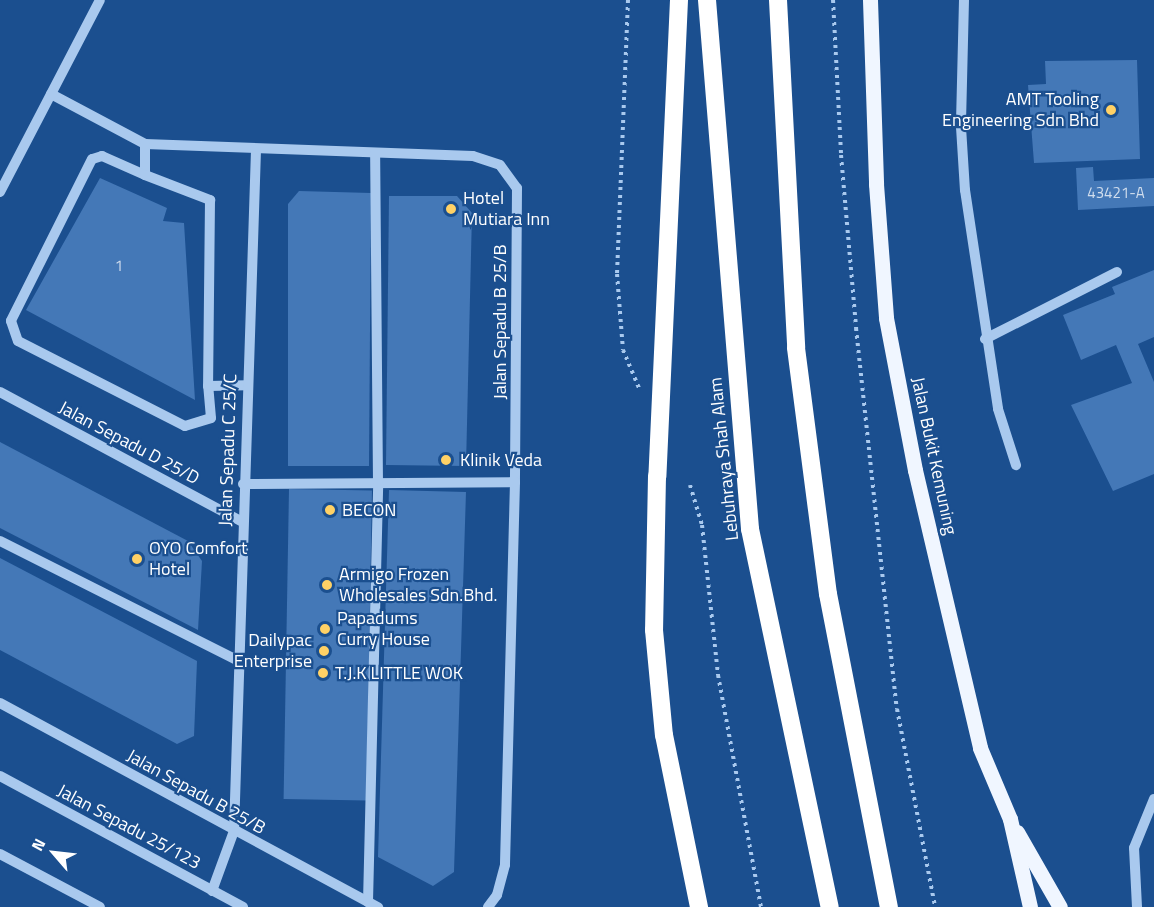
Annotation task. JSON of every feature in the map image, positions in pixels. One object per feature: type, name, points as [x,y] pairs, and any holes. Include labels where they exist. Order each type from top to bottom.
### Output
[{"type":"highway","points":[[679,0],[657,476],[654,630],[664,735],[699,907]]},
{"type":"highway","name":"Lebuhraya Shah Alam","points":[[707,0],[750,529],[830,907]]},
{"type":"highway","points":[[778,0],[796,348],[828,594],[889,907]]},
{"type":"main road","name":"Jalan Bukit Kemuning","points":[[870,0],[876,184],[886,318],[915,470],[980,748],[1010,819],[1030,907]]},
{"type":"main road","points":[[1010,819],[1060,907]]},
{"type":"street","points":[[2,185],[100,0]]},
{"type":"street","points":[[964,0],[961,127],[965,190],[985,339],[998,409],[1016,465]]},
{"type":"street","name":"Jalan Sepadu B 25/B","points":[[51,94],[145,144],[256,150],[473,156],[500,165],[517,188],[515,482],[505,865],[497,895],[488,907]]},
{"type":"street","points":[[145,144],[145,175]]},
{"type":"street","name":"Jalan Sepadu C 25/C","points":[[212,891],[234,831],[241,663],[243,484],[256,150]]},
{"type":"street","points":[[373,905],[378,483],[375,153]]},
{"type":"street","points":[[102,156],[145,175],[210,200],[208,386],[212,418],[185,426],[18,341],[11,321],[92,159],[102,156]]},
{"type":"street","points":[[985,339],[1117,272]]},
{"type":"street","points":[[208,386],[247,384]]},
{"type":"street","name":"Jalan Sepadu D 25/D","points":[[0,393],[242,522]]},
{"type":"street","points":[[243,484],[515,482]]},
{"type":"street","points":[[0,541],[241,663]]},
{"type":"street","name":"Jalan Sepadu B 25/B","points":[[0,703],[373,905]]},
{"type":"street","name":"Jalan Sepadu 25/123","points":[[0,776],[243,907]]},
{"type":"street","points":[[1137,907],[1134,848],[1154,799]]},
{"type":"street","points":[[0,854],[100,907]]},
{"type":"path","points":[[628,0],[617,274],[623,350],[639,388]]},
{"type":"path","points":[[833,0],[852,282],[897,709],[935,907]]},
{"type":"path","points":[[690,485],[702,525],[718,675],[761,907]]},
{"type":"building","points":[[1137,60],[1140,159],[1034,163],[1028,85],[1046,84],[1045,61]]},
{"type":"building","points":[[1093,167],[1094,181],[1154,178],[1154,206],[1078,210],[1076,168]]},
{"type":"building","points":[[100,178],[167,208],[163,221],[184,223],[195,400],[26,310]]},
{"type":"building","points":[[299,191],[371,193],[369,466],[288,466],[288,204]]},
{"type":"building","points":[[389,196],[457,196],[472,213],[466,466],[386,465]]},
{"type":"building","points":[[1154,270],[1154,337],[1138,344],[1154,382],[1154,474],[1113,491],[1071,405],[1132,383],[1116,345],[1081,360],[1063,315],[1115,294],[1112,287]]},
{"type":"building","points":[[0,442],[188,541],[202,561],[198,630],[0,528]]},
{"type":"building","points":[[289,489],[372,490],[367,800],[284,799]]},
{"type":"building","points":[[389,490],[466,492],[454,872],[433,886],[378,857]]},
{"type":"building","points":[[0,558],[197,661],[194,736],[177,744],[0,650]]},
{"type":"place","name":"AMT Tooling Engineering Sdn Bhd","points":[[1111,110]]},
{"type":"place","name":"Hotel Mutiara Inn","points":[[451,209]]},
{"type":"place","name":"Klinik Veda","points":[[446,460]]},
{"type":"place","name":"BECON","points":[[330,510]]},
{"type":"place","name":"OYO Comfort Hotel","points":[[137,559]]},
{"type":"place","name":"Armigo Frozen Wholesales Sdn.Bhd.","points":[[327,585]]},
{"type":"place","name":"Papadums Curry House","points":[[325,629]]},
{"type":"place","name":"Dailypac Enterprise","points":[[324,651]]},
{"type":"place","name":"T.J.K LITTLE WOK","points":[[323,673]]}]
